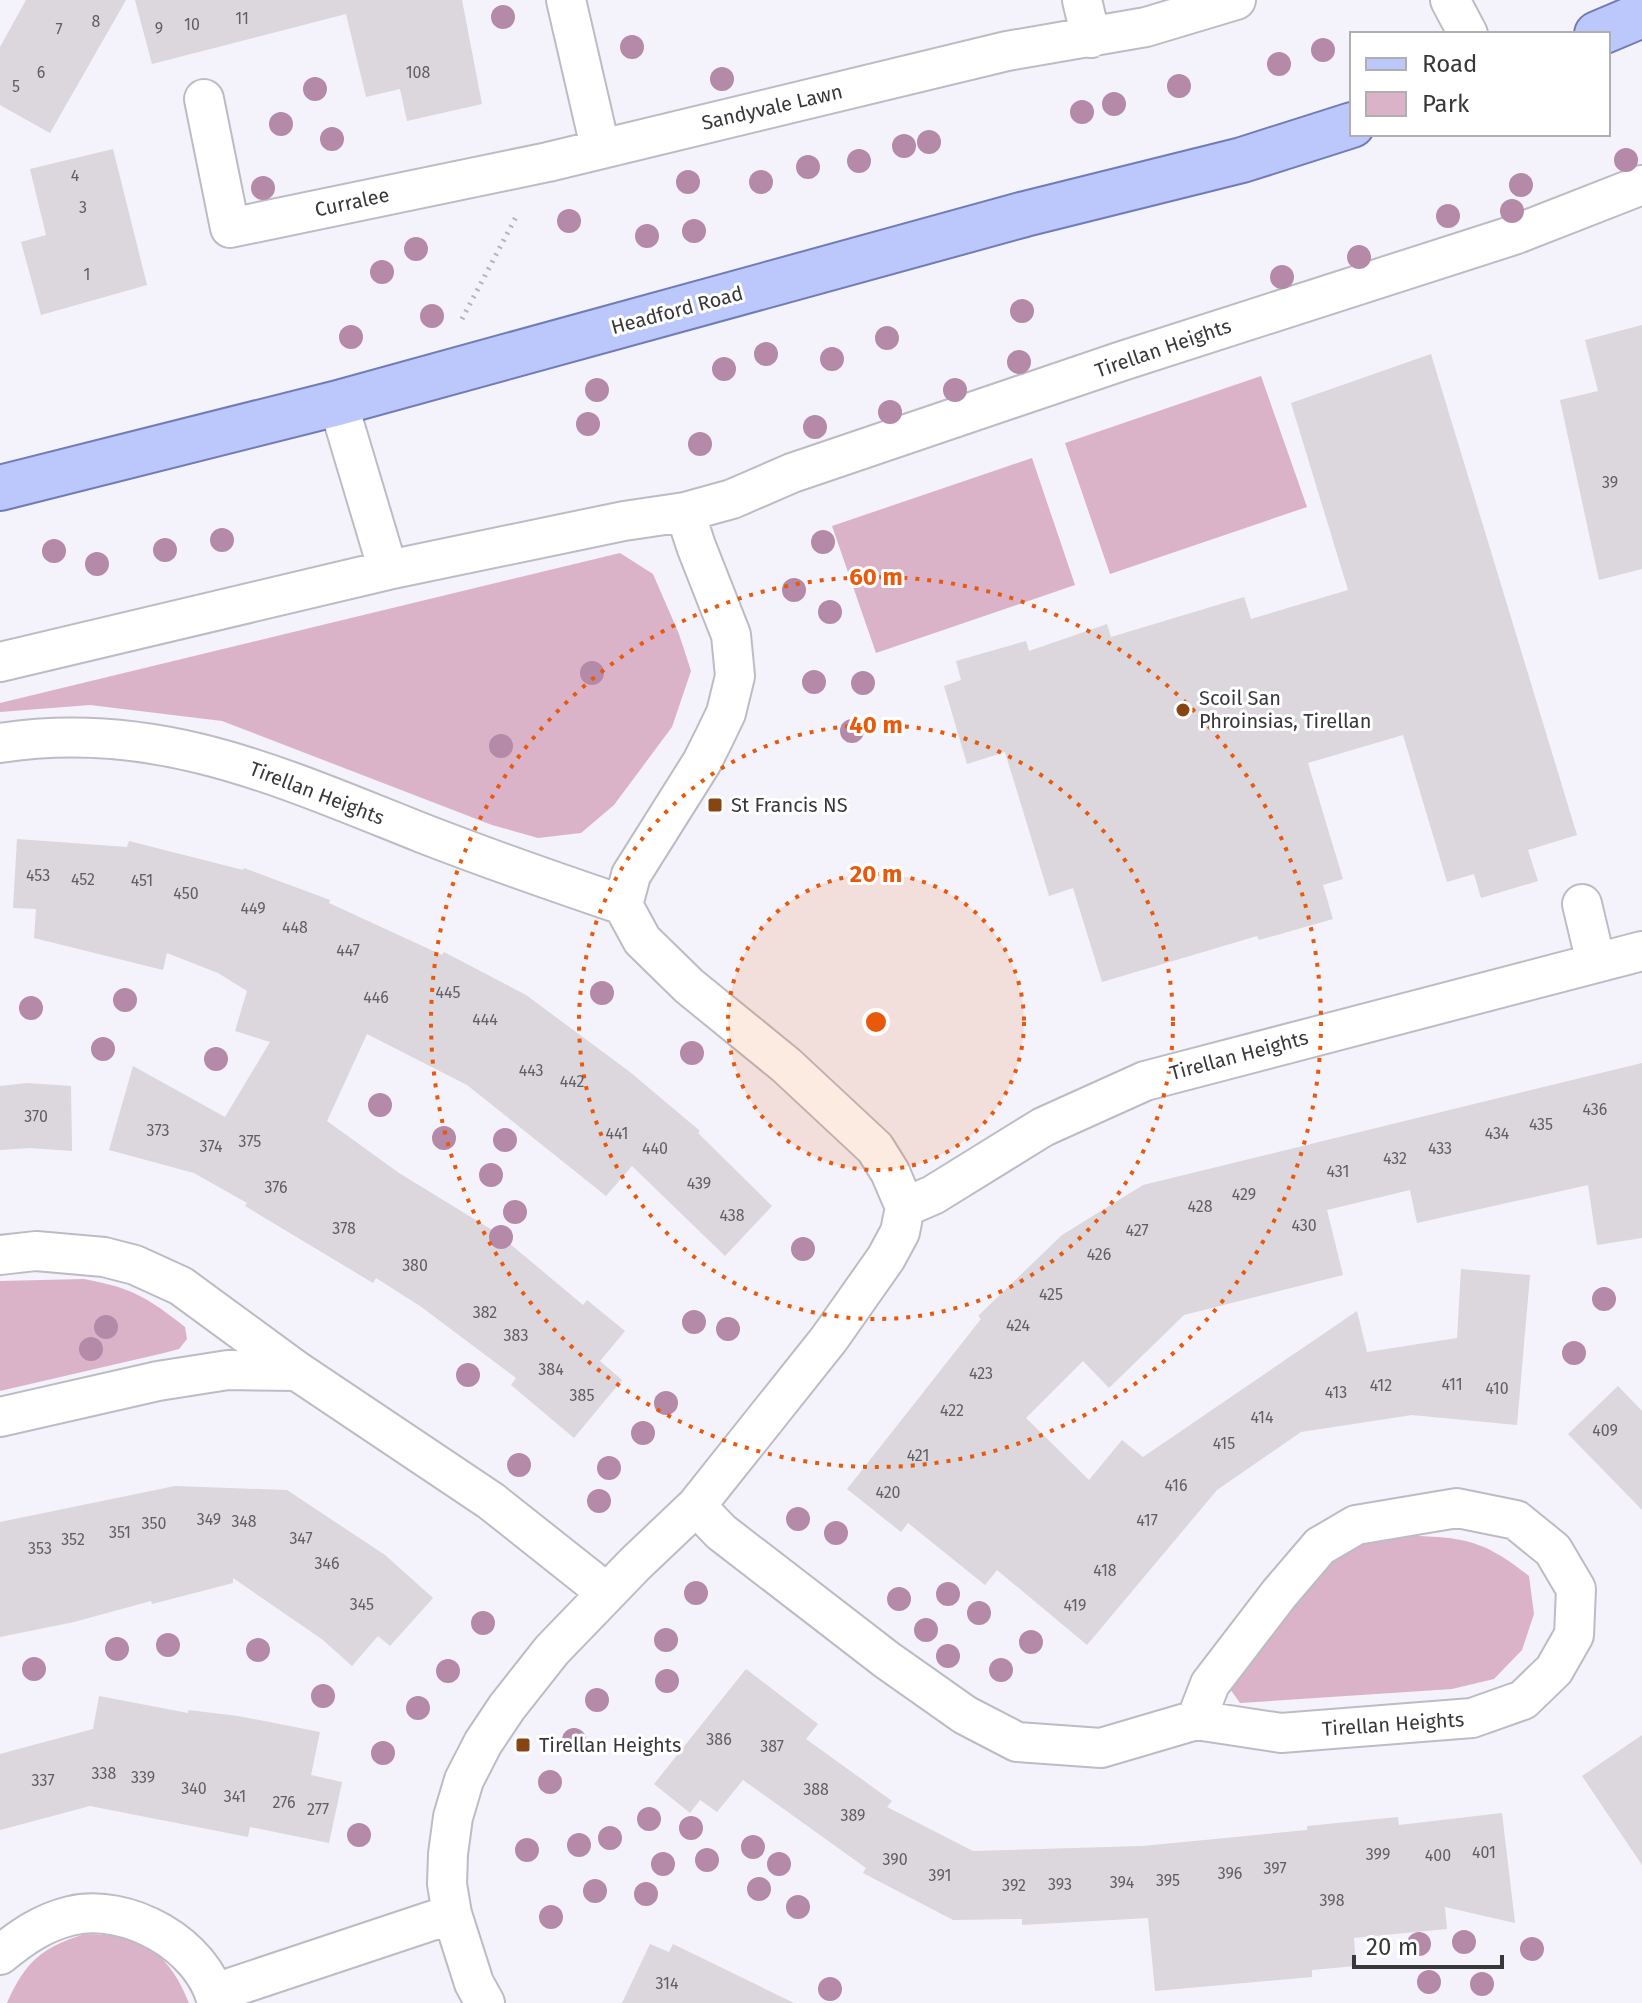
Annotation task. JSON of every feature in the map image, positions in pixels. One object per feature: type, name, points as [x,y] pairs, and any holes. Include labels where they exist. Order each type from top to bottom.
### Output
[{"type":"main road","points":[[1602,32],[1642,15]]},
{"type":"main road","name":"Headford Road","points":[[0,488],[338,403],[1025,214],[1242,160],[1350,126]]},
{"type":"street","points":[[566,0],[600,147]]},
{"type":"street","points":[[1082,0],[1091,38]]},
{"type":"street","name":"Sandyvale Lawn","points":[[600,147],[1007,51],[1146,27],[1236,0]]},
{"type":"street","points":[[1450,0],[1467,32]]},
{"type":"street","name":"Curralee","points":[[204,99],[230,228],[548,162],[600,147]]},
{"type":"street","name":"Tirellan Heights","points":[[0,662],[388,570],[624,521],[685,512],[732,499],[792,473],[1164,347],[1514,235],[1642,185]]},
{"type":"street","points":[[338,403],[388,570]]},
{"type":"street","points":[[485,2003],[474,1983],[452,1914],[447,1884],[453,1817],[464,1780],[483,1743],[552,1650],[696,1506],[870,1285],[900,1232],[905,1207],[890,1172],[875,1148],[786,1065],[689,986],[642,940],[623,905],[631,875],[714,738],[726,713],[735,676],[731,635],[685,512]]},
{"type":"street","name":"Tirellan Heights","points":[[0,743],[36,737],[88,736],[145,741],[202,753],[255,768],[519,871],[623,905]]},
{"type":"street","points":[[1582,904],[1596,963]]},
{"type":"street","name":"Tirellan Heights","points":[[905,1207],[933,1195],[1043,1127],[1145,1081],[1642,951]]},
{"type":"street","points":[[0,1255],[36,1251],[104,1257],[135,1265],[181,1286],[297,1371],[491,1501],[607,1593]]},
{"type":"street","points":[[0,1417],[158,1381],[228,1370],[297,1371]]},
{"type":"street","name":"Tirellan Heights","points":[[696,1506],[721,1532],[895,1666],[965,1715],[1017,1742],[1101,1748],[1196,1720],[1281,1733],[1472,1718],[1523,1700],[1554,1670],[1574,1635],[1576,1589],[1553,1550],[1516,1520],[1457,1508],[1356,1525],[1320,1546],[1279,1594],[1210,1684],[1196,1720]]},
{"type":"street","points":[[0,1955],[31,1930],[72,1915],[115,1915],[157,1929],[191,1956],[216,1998],[452,1914]]},
{"type":"path","points":[[455,330],[548,162]]},
{"type":"green space","points":[[1261,376],[1307,507],[1110,574],[1065,443]]},
{"type":"green space","points":[[1032,458],[1075,585],[876,653],[832,526]]},
{"type":"green space","points":[[620,553],[653,574],[691,671],[672,727],[614,805],[581,833],[538,838],[492,825],[222,721],[90,705],[0,712],[0,703]]},
{"type":"green space","points":[[84,1279],[127,1290],[149,1301],[185,1327],[187,1339],[179,1349],[0,1391],[0,1281]]},
{"type":"green space","points":[[1398,1535],[1454,1539],[1482,1546],[1529,1576],[1534,1614],[1522,1650],[1494,1679],[1452,1689],[1240,1703],[1228,1686],[1307,1579],[1349,1546]]},
{"type":"green space","points":[[85,1934],[122,1938],[150,1949],[172,1970],[189,2003],[7,2003],[21,1977],[37,1958],[57,1944]]},
{"type":"building","points":[[26,0],[126,0],[50,133],[0,105],[0,47]]},
{"type":"building","points":[[135,0],[462,0],[482,104],[407,121],[400,89],[366,97],[346,14],[152,64]]},
{"type":"building","points":[[113,149],[147,285],[41,315],[21,242],[46,235],[30,169]]},
{"type":"building","points":[[1642,325],[1642,569],[1599,580],[1560,400],[1598,391],[1585,340]]},
{"type":"building","points":[[1431,354],[1577,835],[1528,850],[1538,881],[1481,898],[1474,874],[1447,882],[1403,735],[1308,763],[1343,879],[1323,885],[1333,919],[1259,940],[1257,936],[1102,982],[1073,888],[1049,896],[1005,752],[967,764],[944,686],[961,680],[956,661],[1026,641],[1029,651],[1107,624],[1111,637],[1244,597],[1251,619],[1348,590],[1291,403]]},
{"type":"building","points":[[17,839],[127,847],[129,841],[244,868],[330,900],[329,903],[442,955],[444,952],[526,995],[630,1072],[700,1131],[698,1133],[772,1206],[725,1256],[632,1166],[606,1196],[467,1085],[367,1034],[327,1121],[399,1173],[497,1233],[583,1305],[587,1300],[625,1331],[600,1361],[622,1380],[574,1438],[511,1385],[516,1378],[420,1306],[376,1278],[373,1283],[194,1173],[109,1150],[133,1066],[225,1117],[270,1042],[235,1031],[247,991],[218,973],[167,953],[163,970],[34,938],[36,909],[13,908]]},
{"type":"building","points":[[1642,1063],[1642,1238],[1597,1245],[1588,1185],[1417,1223],[1410,1190],[1327,1210],[1343,1275],[1184,1315],[1109,1388],[1083,1361],[1026,1418],[1089,1480],[1122,1440],[1143,1457],[1357,1311],[1367,1352],[1457,1338],[1461,1269],[1530,1275],[1517,1425],[1412,1415],[1301,1432],[1217,1490],[1087,1645],[997,1570],[985,1585],[908,1523],[901,1532],[847,1489],[981,1319],[978,1316],[1062,1235],[1143,1185]]},
{"type":"building","points":[[27,1083],[71,1086],[72,1151],[30,1148],[0,1150],[0,1086]]},
{"type":"building","points":[[1618,1386],[1642,1411],[1642,1510],[1568,1434]]},
{"type":"building","points":[[175,1486],[287,1490],[385,1555],[433,1598],[390,1646],[378,1636],[352,1666],[323,1640],[233,1578],[233,1583],[152,1604],[151,1601],[74,1622],[0,1637],[0,1522]]},
{"type":"building","points":[[746,1669],[818,1724],[806,1739],[892,1801],[887,1807],[973,1851],[1142,1846],[1307,1830],[1307,1826],[1398,1817],[1399,1825],[1502,1813],[1515,1923],[1445,1907],[1447,1929],[1354,1938],[1356,1966],[1312,1970],[1312,1977],[1155,1991],[1148,1918],[1022,1925],[1022,1919],[953,1920],[863,1873],[866,1868],[743,1780],[717,1812],[700,1800],[690,1813],[654,1784]]},
{"type":"building","points":[[99,1696],[188,1713],[188,1710],[238,1716],[320,1732],[311,1775],[342,1782],[329,1843],[250,1827],[248,1837],[90,1806],[0,1830],[0,1754],[93,1729]]},
{"type":"building","points":[[1642,1735],[1642,1865],[1582,1776]]},
{"type":"building","points":[[650,1944],[669,1952],[673,1944],[794,2003],[622,2003]]},
{"type":"place","name":"Scoil San Phroinsias, Tirellan","points":[[1183,710]]},
{"type":"place","name":"St Francis NS","points":[[715,805]]},
{"type":"place","name":"Tirellan Heights","points":[[523,1745]]}]
